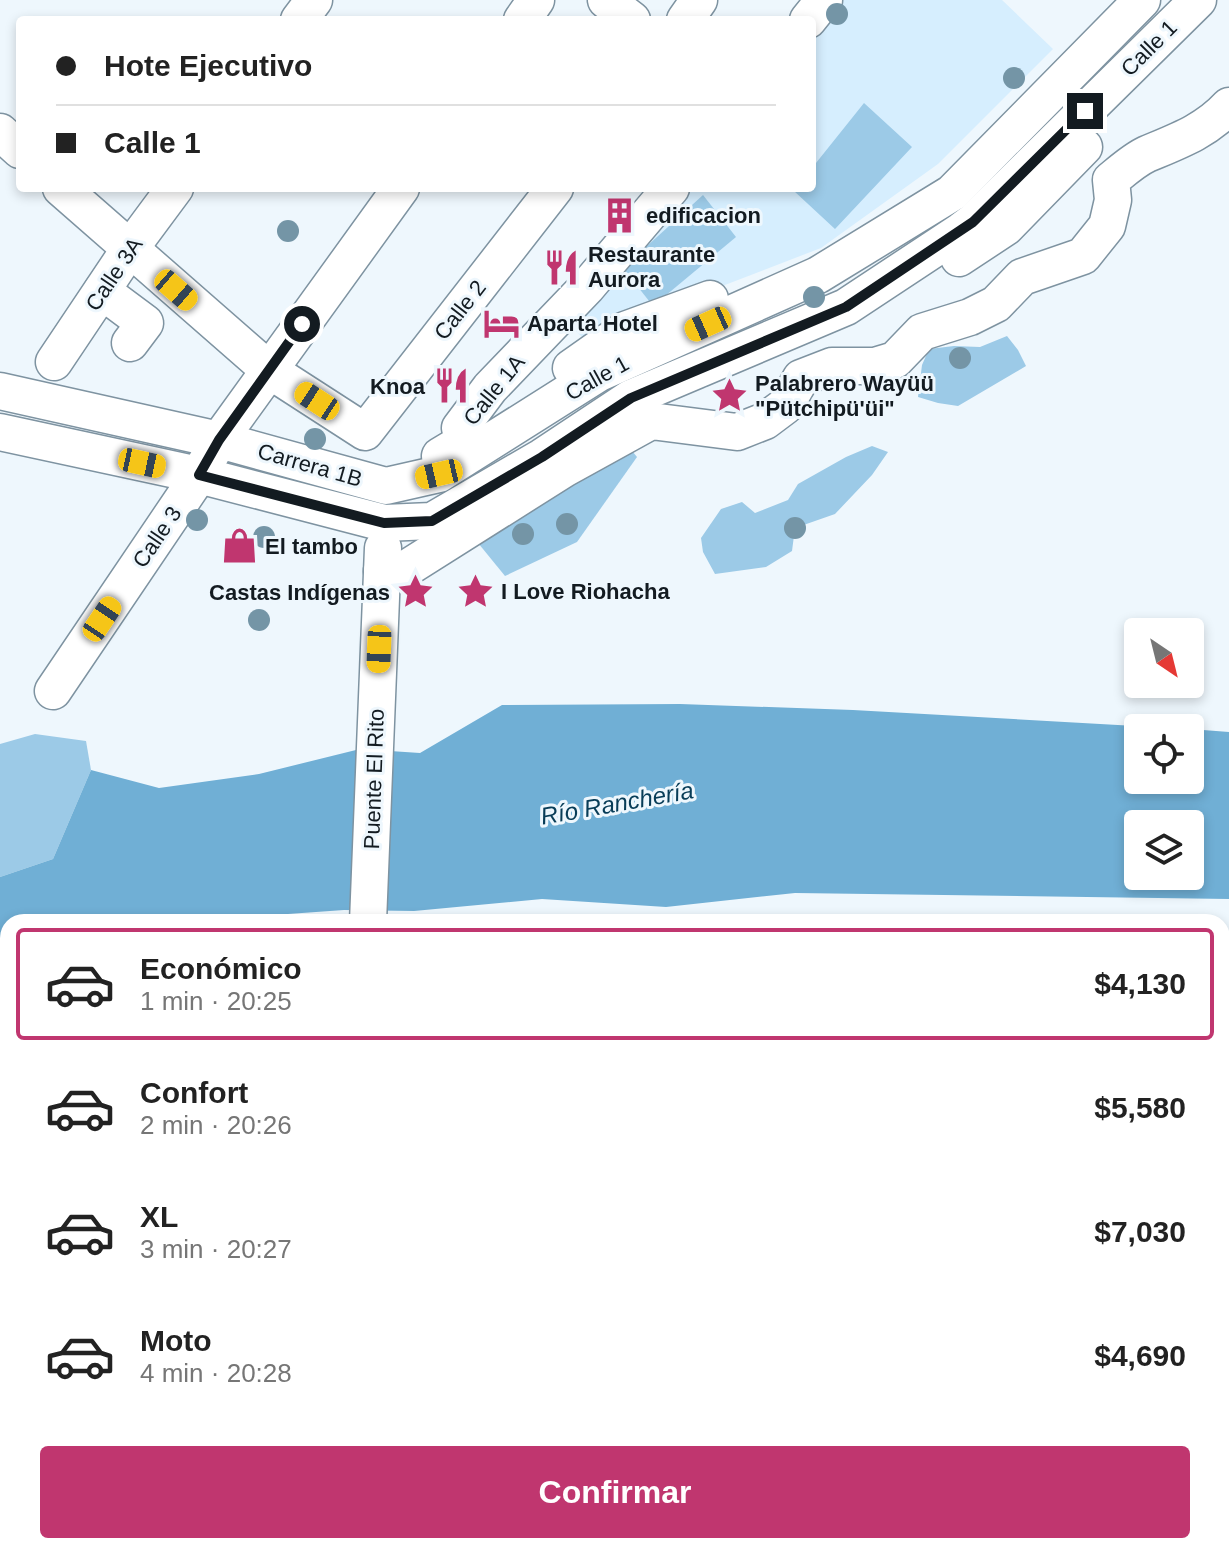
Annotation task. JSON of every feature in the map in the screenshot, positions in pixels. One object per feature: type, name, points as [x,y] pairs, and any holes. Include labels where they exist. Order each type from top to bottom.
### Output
[{"type":"street","points":[[606,0],[627,16]]},
{"type":"street","points":[[811,16],[824,0]]},
{"type":"street","points":[[470,438],[625,330],[824,254],[940,173],[1109,0]]},
{"type":"street","name":"Calle 1","points":[[386,486],[439,474],[599,373],[818,275],[952,193],[1142,0]]},
{"type":"street","name":"Calle 1","points":[[384,523],[432,521],[542,457],[631,398],[846,307],[973,222],[1198,0]]},
{"type":"street","points":[[801,378],[785,358],[877,308],[1006,227],[1227,0]]},
{"type":"street","points":[[386,486],[382,579],[404,570],[564,469],[651,421],[737,432],[765,421],[785,406],[801,378],[832,366],[875,366],[895,360],[922,332],[970,317],[996,304],[1022,277],[1083,256],[1107,226],[1113,200],[1111,180],[1144,155],[1173,145],[1214,122],[1229,106]]},
{"type":"street","points":[[0,132],[16,146]]},
{"type":"street","points":[[65,192],[269,370]]},
{"type":"street","name":"Calle 3A","points":[[54,362],[172,192]]},
{"type":"street","name":"Calle 3","points":[[53,691],[199,475],[219,440],[398,192]]},
{"type":"street","name":"Calle 2","points":[[269,370],[365,432],[552,192]]},
{"type":"street","name":"Calle 1A","points":[[439,474],[430,462],[470,438],[460,428],[490,388],[587,287],[668,192]]},
{"type":"street","points":[[102,291],[145,323],[130,343]]},
{"type":"street","name":"Carrera 1B","points":[[0,391],[219,440],[386,486]]},
{"type":"street","name":"Carrera 1B","points":[[0,432],[199,475],[384,523]]},
{"type":"street","name":"Puente El Rito","points":[[368,914],[382,579]]},
{"type":"shaded area","points":[[838,0],[1002,0],[1053,49],[938,164],[821,248],[584,339],[570,325],[680,192],[816,192],[816,27]]},
{"type":"shaded area","points":[[864,103],[912,147],[835,229],[795,192],[816,192],[816,163]]},
{"type":"shaded area","points":[[703,195],[736,237],[653,306],[623,268]]},
{"type":"shaded area","points":[[1007,336],[1026,366],[958,406],[918,397],[922,365],[929,349],[980,347]]},
{"type":"shaded area","points":[[624,441],[637,457],[577,542],[505,576],[474,538]]},
{"type":"shaded area","points":[[872,446],[888,452],[872,475],[835,514],[795,528],[792,551],[766,567],[715,574],[703,552],[701,538],[721,509],[742,502],[755,513],[788,500],[798,484]]},
{"type":"shaded area","points":[[35,734],[86,741],[91,770],[53,859],[0,877],[0,744]]},
{"type":"water","name":"Río Ranchería","points":[[680,704],[853,710],[1124,725],[1124,794],[1204,794],[1204,730],[1229,732],[1229,899],[795,893],[666,907],[542,899],[414,911],[0,914],[0,877],[53,859],[91,770],[159,788],[259,774],[360,749],[420,753],[502,705]]},
{"type":"place","name":"edificacion","points":[[620,215]]},
{"type":"place","name":"Restaurante Aurora","points":[[562,267]]},
{"type":"place","name":"Aparta Hotel","points":[[501,323]]},
{"type":"place","name":"Knoa","points":[[451,386]]},
{"type":"place","name":"Palabrero Wayüü \"Pütchipü'üi\"","points":[[729,396]]},
{"type":"place","name":"El tambo","points":[[239,546]]},
{"type":"place","name":"I Love Riohacha","points":[[475,591]]},
{"type":"place","name":"Castas Indígenas","points":[[416,592]]},
{"type":"route","points":[[302,324],[219,440],[199,475],[384,523],[432,521],[542,457],[631,398],[846,307],[973,222],[1085,111]]}]
